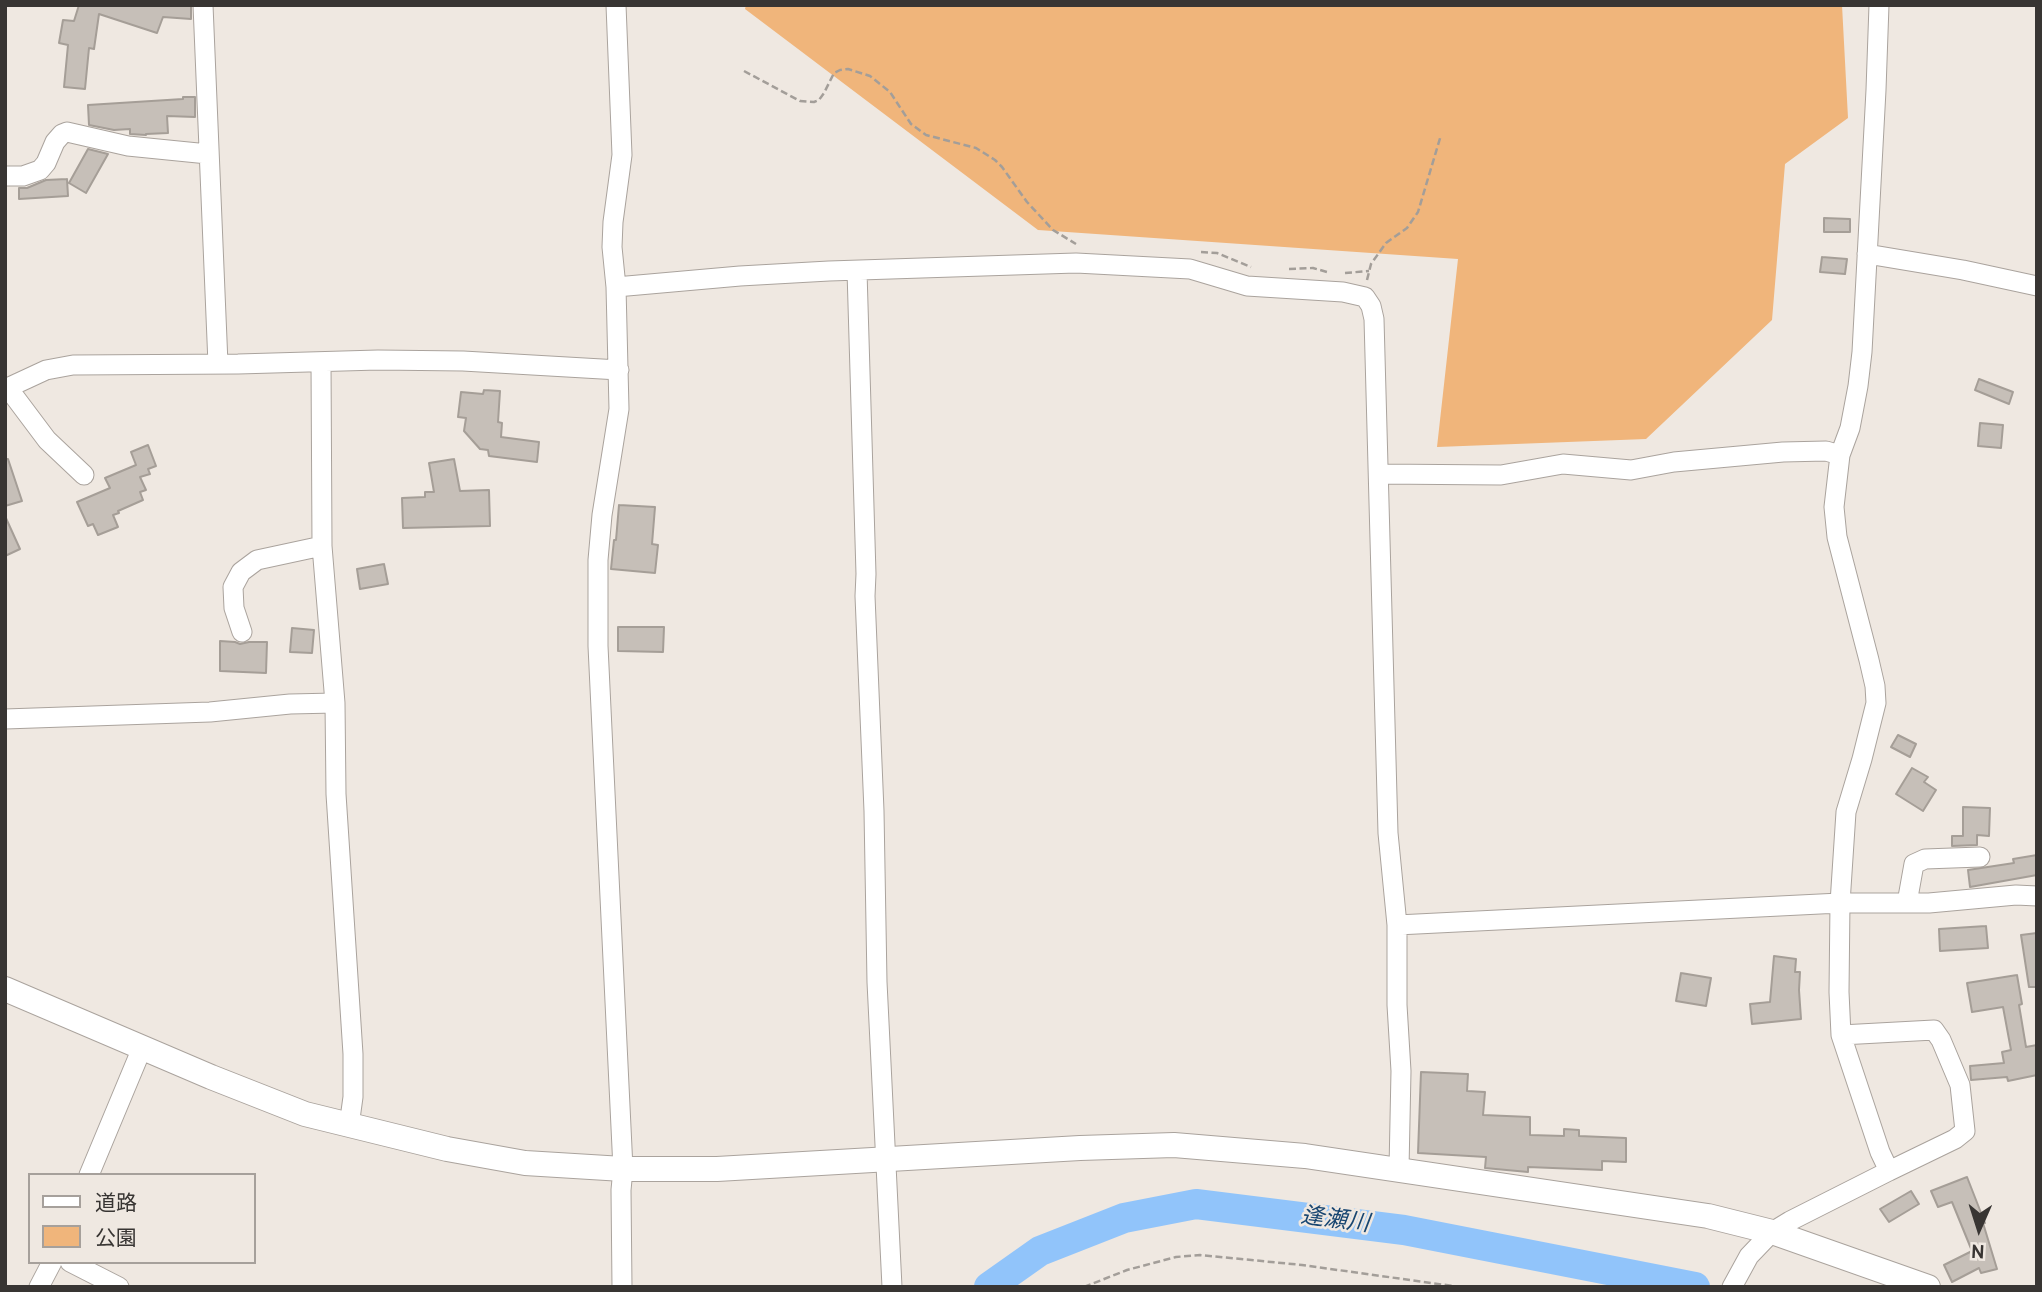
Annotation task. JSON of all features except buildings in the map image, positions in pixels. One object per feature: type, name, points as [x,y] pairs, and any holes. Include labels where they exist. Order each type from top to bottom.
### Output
[{"type":"street","points":[[203,5],[218,365]]},
{"type":"street","points":[[616,5],[622,155],[612,247],[616,287],[619,409],[602,515],[598,560],[598,646],[623,1169],[622,1287]]},
{"type":"street","points":[[1878,5],[1858,386],[1850,428],[1840,455],[1835,495],[1835,527],[1869,660],[1876,703],[1846,812],[1840,903],[1839,992],[1842,1035],[1880,1152],[1889,1171]]},
{"type":"street","points":[[5,176],[23,176],[40,170],[55,142],[67,132],[128,146],[208,154]]},
{"type":"street","points":[[1867,254],[2037,286]]},
{"type":"street","points":[[616,287],[740,276],[1076,263],[1190,269],[1247,286],[1343,292],[1365,297],[1371,306],[1374,319],[1388,833],[1397,925],[1397,1005],[1401,1071],[1399,1169]]},
{"type":"street","points":[[857,271],[877,982],[892,1287]]},
{"type":"street","points":[[85,475],[47,440],[6,389],[46,370],[73,365],[463,361],[619,370]]},
{"type":"street","points":[[321,362],[322,546],[335,703],[336,794],[353,1054],[353,1097],[349,1126]]},
{"type":"street","points":[[1379,474],[1501,475],[1563,464],[1631,470],[1685,461],[1770,453],[1826,451],[1840,455]]},
{"type":"street","points":[[242,632],[234,608],[233,587],[241,572],[257,560],[322,546]]},
{"type":"street","points":[[5,719],[210,712],[290,704],[335,703]]},
{"type":"street","points":[[1908,903],[1914,864],[1925,859],[1980,858]]},
{"type":"street","points":[[1397,925],[1840,903],[1929,903],[2016,895],[2037,896]]},
{"type":"street","points":[[5,989],[305,1114],[447,1150],[525,1163],[623,1169],[717,1168],[1174,1145],[1305,1156],[1708,1216],[1772,1232],[1928,1287]]},
{"type":"street","points":[[1732,1287],[1749,1255],[1772,1232],[1955,1139],[1965,1131],[1960,1085],[1934,1030],[1842,1035]]},
{"type":"street","points":[[90,1173],[142,1048]]},
{"type":"street","points":[[39,1287],[51,1264]]},
{"type":"street","points":[[74,1264],[119,1287]]},
{"type":"path","points":[[744,71],[800,101],[814,102],[819,100],[831,78],[840,70],[848,69],[870,76],[890,92],[919,131],[976,149],[995,160],[1027,202],[1053,230],[1078,244]]},
{"type":"path","points":[[1365,297],[1371,264],[1386,243],[1407,228],[1418,212],[1441,135]]},
{"type":"path","points":[[1191,252],[1217,253],[1254,268]]},
{"type":"path","points":[[1279,271],[1301,268],[1344,273],[1369,271]]},
{"type":"path","points":[[1084,1287],[1127,1270],[1176,1257],[1200,1255],[1302,1265],[1460,1287]]},
{"type":"green space","points":[[746,5],[1842,5],[1848,118],[1785,164],[1772,320],[1646,439],[1437,447],[1458,259],[1038,230],[745,9]]},
{"type":"waterway","name":"逢瀬川","points":[[989,1287],[1040,1251],[1124,1218],[1196,1204],[1404,1230],[1695,1287]]}]
